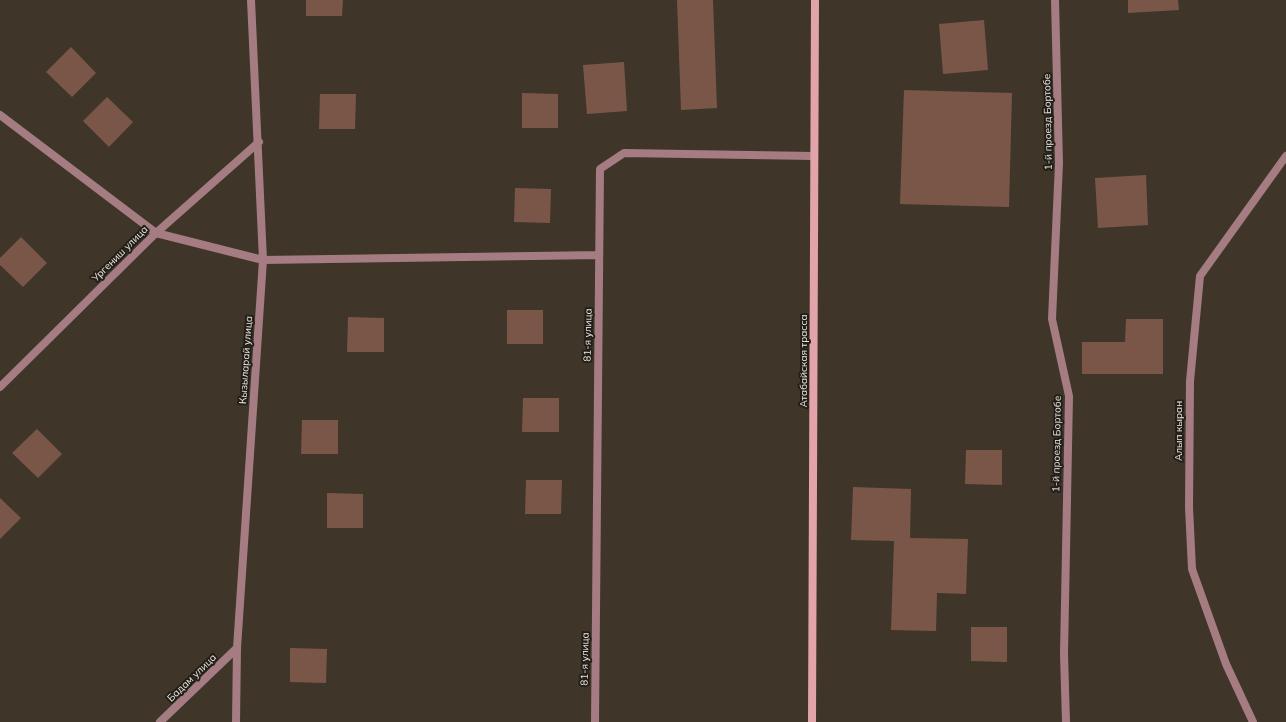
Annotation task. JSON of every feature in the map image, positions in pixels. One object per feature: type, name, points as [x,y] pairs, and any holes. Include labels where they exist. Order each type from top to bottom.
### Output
[{"type":"main road","name":"Атабайская трасса","points":[[812,722],[815,0]]},
{"type":"street","name":"Кызыларай улица","points":[[236,722],[237,648],[263,260],[259,142],[251,0]]},
{"type":"street","name":"1-й проезд Бортобе","points":[[1055,0],[1059,163],[1052,319],[1069,396],[1064,654],[1066,722]]},
{"type":"street","points":[[0,115],[156,233],[263,260],[599,255]]},
{"type":"street","name":"Ургениш улица","points":[[0,387],[156,233],[259,142]]},
{"type":"street","name":"81-я улица","points":[[595,722],[600,169],[624,153],[814,156]]},
{"type":"street","name":"Алып кыран","points":[[1252,722],[1226,664],[1192,569],[1189,508],[1190,381],[1200,276],[1286,156]]},
{"type":"street","name":"Бадам улица","points":[[160,722],[237,648]]},
{"type":"building","points":[[306,0],[343,0],[342,16],[306,16]]},
{"type":"building","points":[[677,0],[713,0],[717,108],[681,110]]},
{"type":"building","points":[[1128,0],[1178,0],[1179,10],[1128,13]]},
{"type":"building","points":[[984,20],[988,70],[943,74],[939,24]]},
{"type":"building","points":[[71,47],[96,73],[72,97],[46,72]]},
{"type":"building","points":[[624,62],[627,111],[587,114],[583,65]]},
{"type":"building","points":[[904,90],[1012,93],[1009,207],[900,204]]},
{"type":"building","points":[[522,93],[558,94],[558,128],[522,128]]},
{"type":"building","points":[[320,94],[356,94],[355,129],[319,129]]},
{"type":"building","points":[[107,97],[133,122],[109,147],[83,121]]},
{"type":"building","points":[[1146,175],[1148,225],[1098,228],[1095,178]]},
{"type":"building","points":[[515,188],[551,189],[550,223],[514,222]]},
{"type":"building","points":[[21,237],[47,263],[23,287],[0,265],[0,258]]},
{"type":"building","points":[[507,310],[543,310],[543,344],[507,344]]},
{"type":"building","points":[[348,317],[384,318],[384,352],[347,352]]},
{"type":"building","points":[[1126,319],[1163,319],[1163,374],[1082,374],[1082,342],[1125,342]]},
{"type":"building","points":[[523,398],[559,398],[559,432],[522,432]]},
{"type":"building","points":[[302,420],[338,420],[338,454],[301,454]]},
{"type":"building","points":[[37,429],[62,454],[38,478],[12,453]]},
{"type":"building","points":[[966,450],[1002,450],[1002,485],[965,484]]},
{"type":"building","points":[[526,480],[562,480],[561,514],[525,514]]},
{"type":"building","points":[[853,487],[911,489],[910,538],[968,539],[966,594],[937,593],[936,631],[891,630],[894,541],[851,540]]},
{"type":"building","points":[[327,493],[363,494],[363,528],[327,528]]},
{"type":"building","points":[[0,498],[21,518],[0,539]]},
{"type":"building","points":[[971,627],[1007,627],[1007,662],[971,661]]},
{"type":"building","points":[[290,648],[327,649],[326,683],[290,682]]}]
